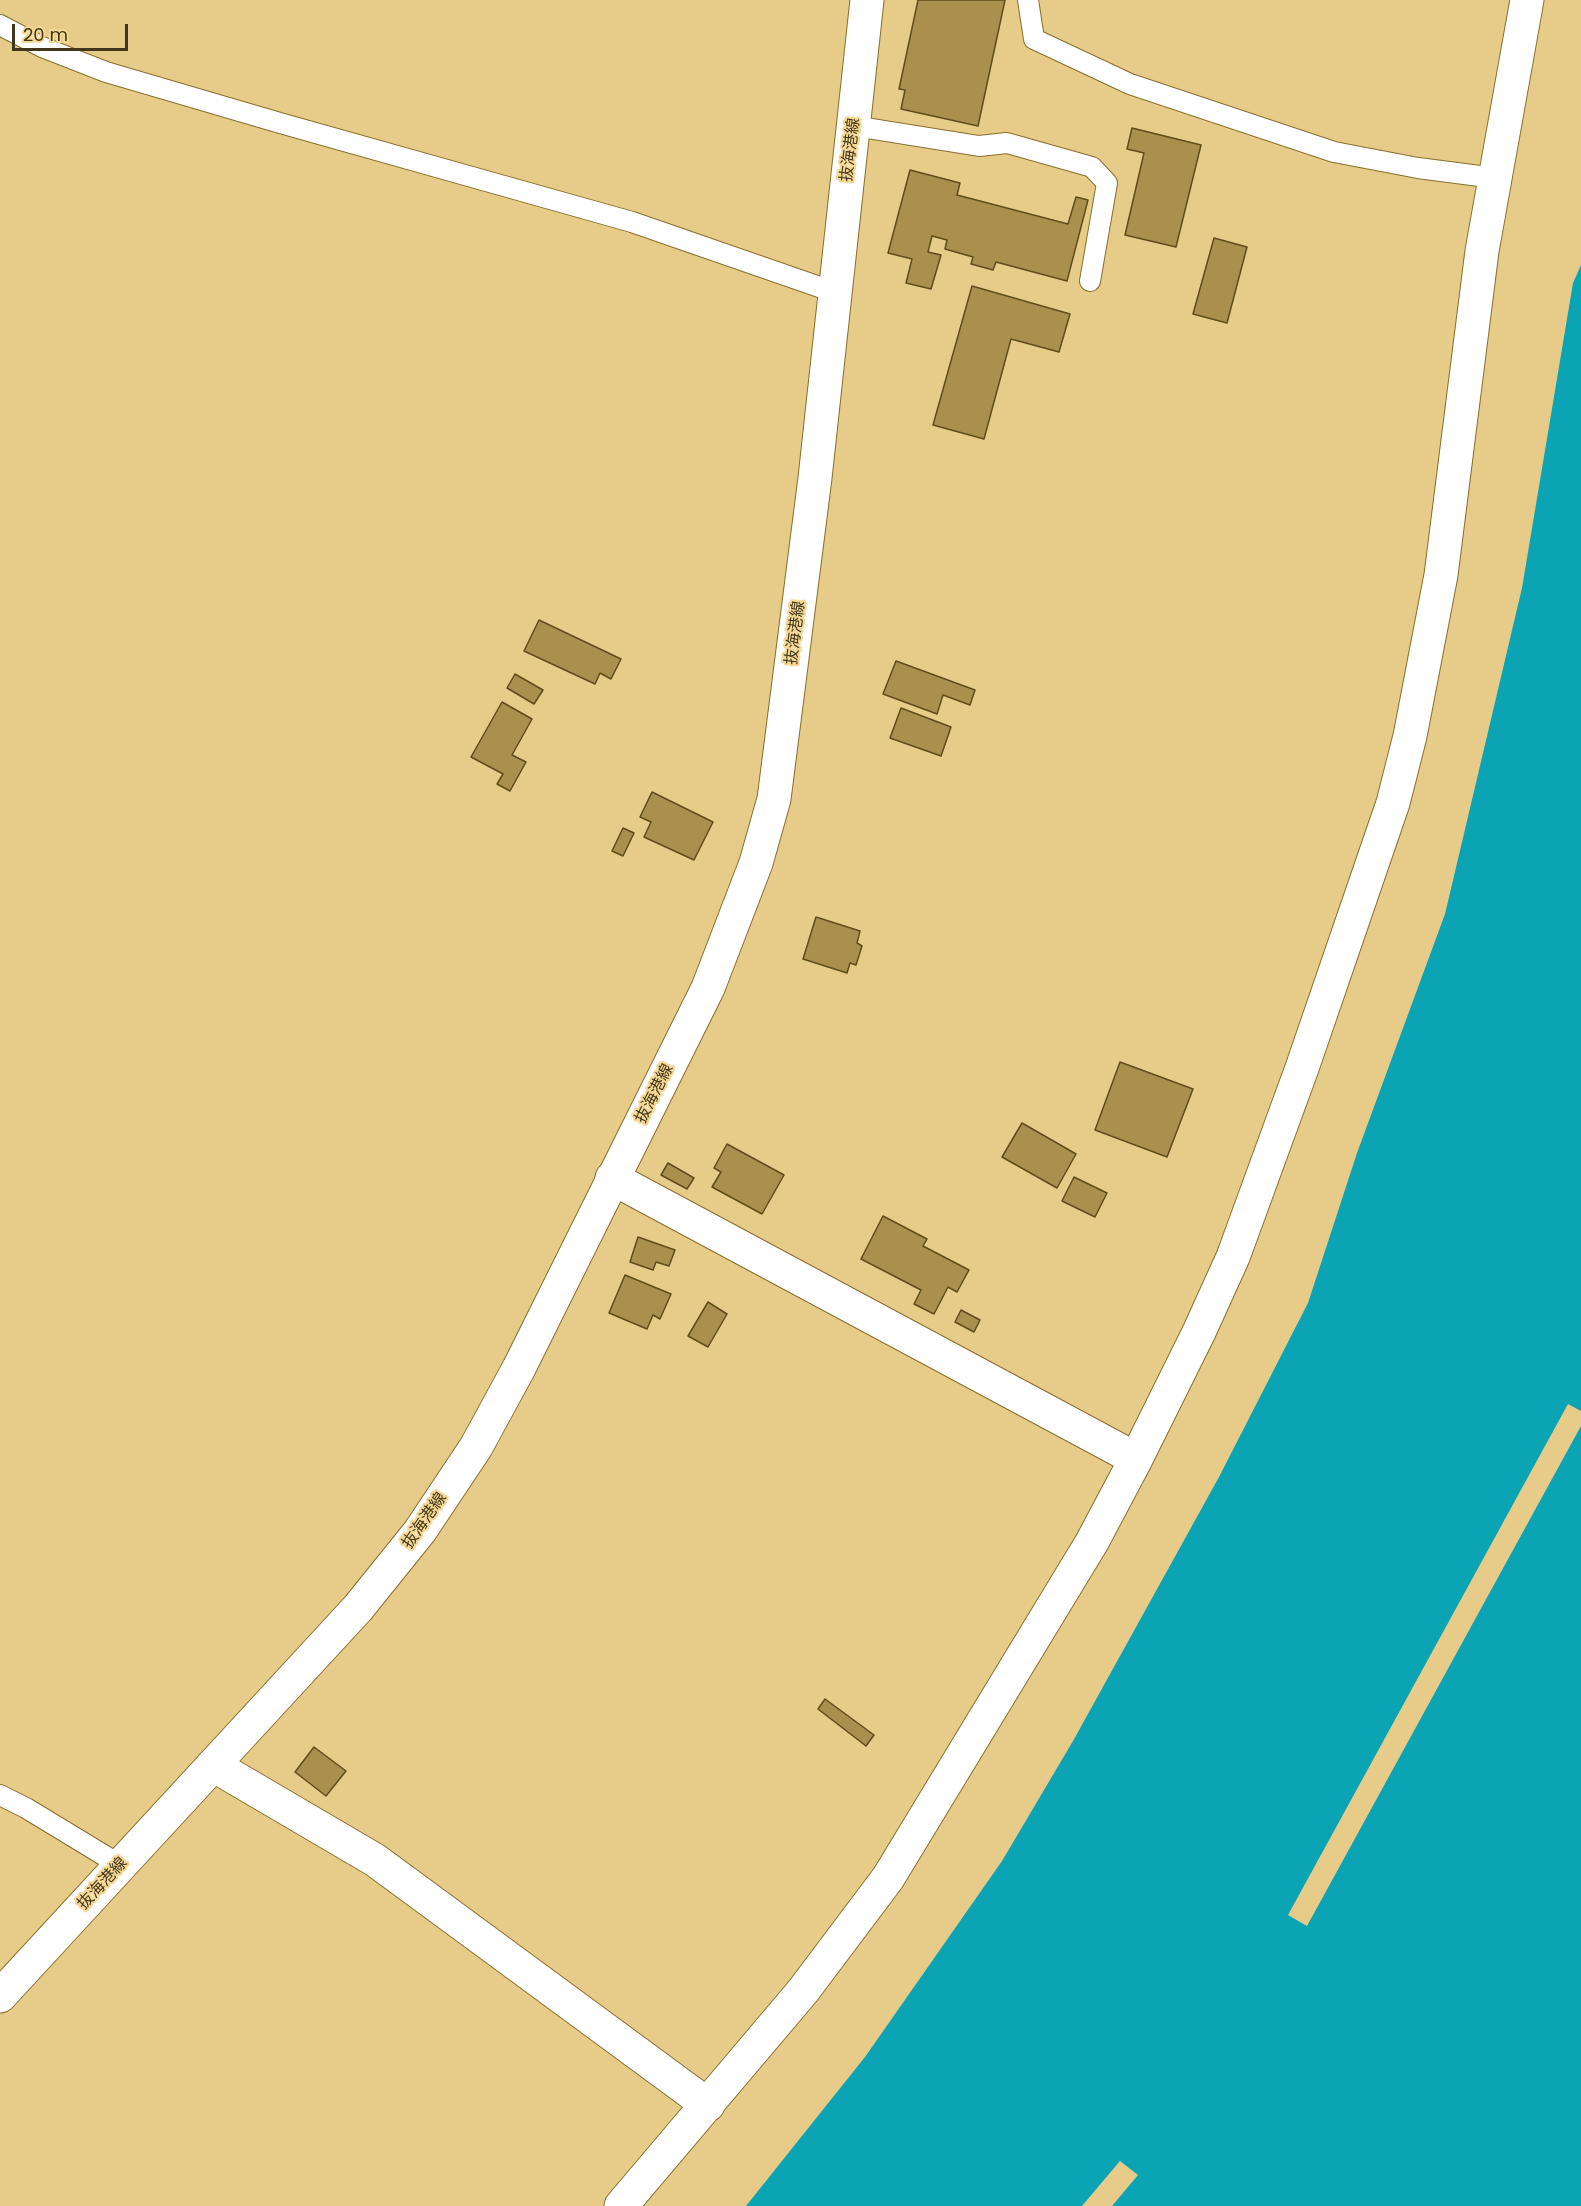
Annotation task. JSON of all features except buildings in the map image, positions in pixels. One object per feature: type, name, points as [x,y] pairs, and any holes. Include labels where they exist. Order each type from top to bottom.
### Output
[{"type":"street","name":"抜海港線","points":[[0,1996],[358,1608],[420,1531],[476,1447],[519,1368],[708,988],[756,862],[774,799],[815,478],[867,0]]},
{"type":"street","points":[[621,2206],[803,1991],[888,1878],[1092,1542],[1199,1332],[1233,1257],[1302,1068],[1393,802],[1410,736],[1441,574],[1482,251],[1527,0]]},
{"type":"street","points":[[612,1178],[1136,1459]]},
{"type":"street","points":[[213,1766],[375,1860],[708,2105]]},
{"type":"lane","points":[[1028,0],[1034,39],[1130,84],[1334,152],[1418,168],[1495,178]]},
{"type":"lane","points":[[0,25],[42,47],[106,72],[632,222],[834,292]]},
{"type":"lane","points":[[854,126],[979,146],[1007,143],[1092,167],[1107,183],[1090,281]]},
{"type":"lane","points":[[0,1795],[26,1808],[120,1865]]},
{"type":"water","points":[[1581,265],[1581,2206],[746,2206],[865,2057],[1002,1861],[1073,1741],[1219,1477],[1308,1303],[1357,1153],[1445,914],[1522,588],[1573,283]]},
{"type":"pier","points":[[1568,1404],[1581,1411],[1581,1426],[1307,1926],[1288,1915]]},
{"type":"pier","points":[[1120,2161],[1138,2175],[1112,2206],[1082,2206]]}]
